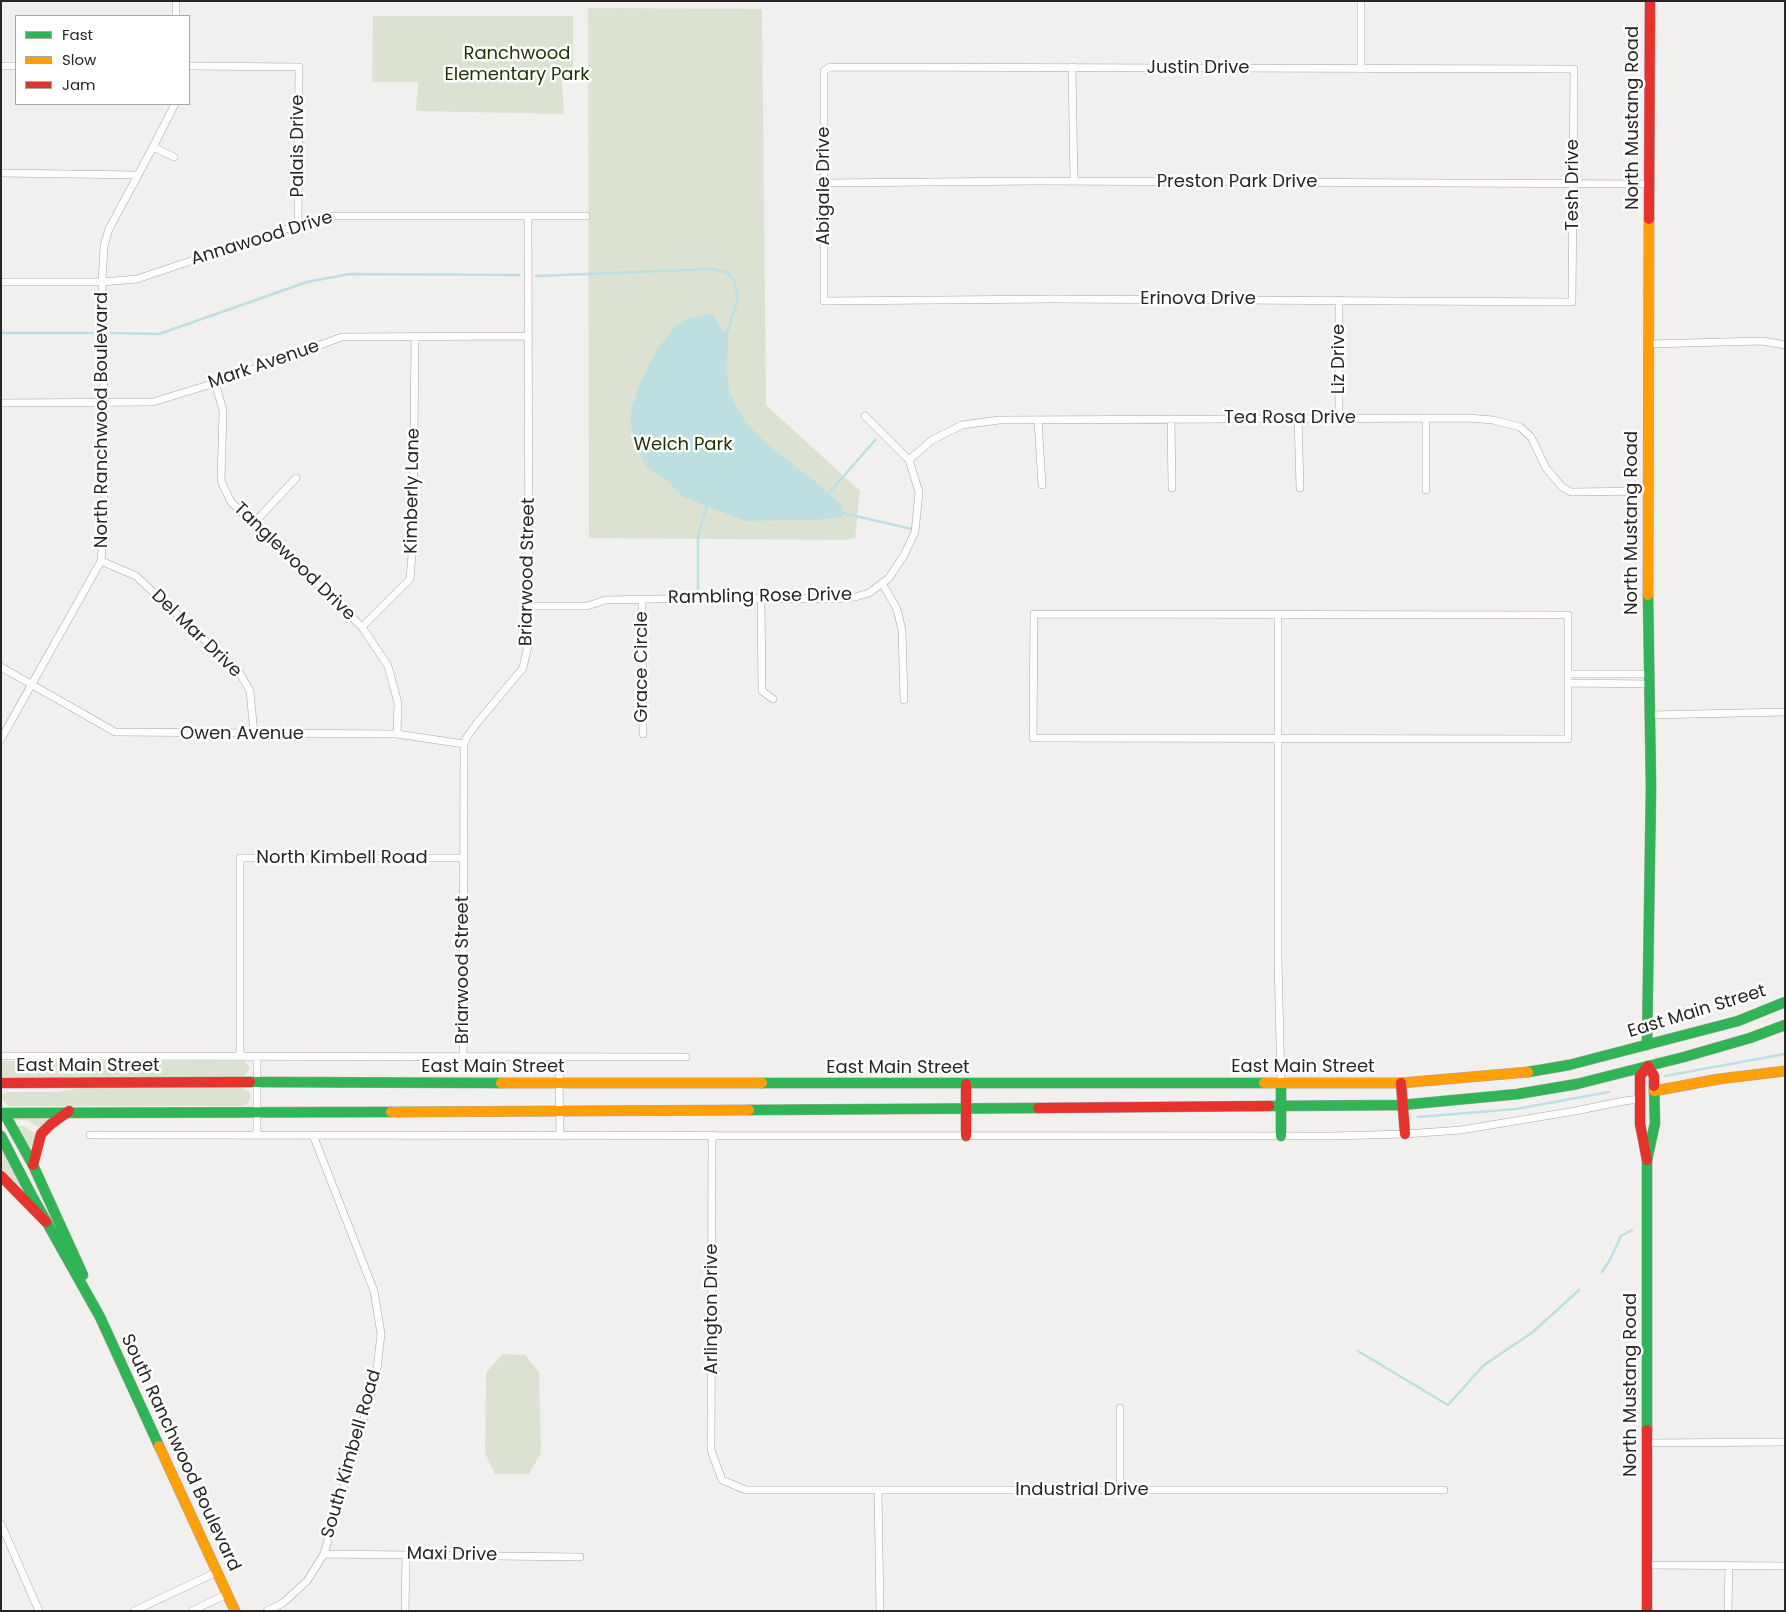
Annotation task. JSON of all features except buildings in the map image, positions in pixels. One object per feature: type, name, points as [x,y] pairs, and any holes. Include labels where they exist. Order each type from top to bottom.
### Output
[{"type":"main road","name":"North Mustang Road","points":[[1647,1611],[1647,1160],[1654,1123],[1654,1076],[1648,1066],[1647,1045],[1651,787],[1648,491],[1650,1]]},
{"type":"main road","name":"East Main Street","points":[[1,1083],[1401,1083],[1514,1074],[1570,1065],[1738,1020],[1785,1002]]},
{"type":"main road","points":[[2,1110],[69,1112],[559,1111],[1402,1104],[1518,1094],[1576,1084],[1750,1038],[1785,1025]]},
{"type":"main road","name":"North Mustang Road","points":[[1647,1160],[1640,1124],[1640,1076],[1648,1066]]},
{"type":"main road","points":[[1654,1091],[1719,1079],[1785,1071]]},
{"type":"main road","points":[[1401,1083],[1405,1134]]},
{"type":"main road","points":[[966,1084],[966,1136]]},
{"type":"main road","points":[[1280,1084],[1280,1136]]},
{"type":"main road","name":"South Ranchwood Boulevard","points":[[2,1110],[33,1165],[80,1267],[96,1309],[235,1611]]},
{"type":"main road","points":[[33,1165],[41,1134],[50,1124],[69,1112]]},
{"type":"main road","name":"South Ranchwood Boulevard","points":[[1,1136],[46,1222],[96,1309]]},
{"type":"main road","points":[[1,1176],[46,1222]]},
{"type":"street","points":[[176,1],[176,15]]},
{"type":"street","points":[[1361,1],[1361,68]]},
{"type":"street","points":[[1,66],[15,66]]},
{"type":"street","name":"Palais Drive","points":[[190,66],[299,66],[298,225]]},
{"type":"street","name":"Justin Drive","points":[[824,71],[830,67],[1574,69]]},
{"type":"street","points":[[1072,67],[1074,181]]},
{"type":"street","name":"Tesh Drive","points":[[1572,302],[1574,69]]},
{"type":"street","name":"Abigale Drive","points":[[824,71],[824,301]]},
{"type":"street","name":"North Ranchwood Boulevard","points":[[1,739],[101,561],[104,528],[102,257],[106,238],[174,105]]},
{"type":"street","points":[[153,147],[174,157]]},
{"type":"street","points":[[1,173],[138,175]]},
{"type":"street","name":"Preston Park Drive","points":[[824,183],[1074,181],[1649,184]]},
{"type":"street","name":"Annawood Drive","points":[[1,282],[102,282],[137,279],[298,225],[324,217],[339,215],[586,216]]},
{"type":"street","name":"Briarwood Street","points":[[463,1056],[464,744],[466,737],[523,668],[529,640],[528,216]]},
{"type":"street","name":"Erinova Drive","points":[[824,301],[1053,299],[1572,302]]},
{"type":"street","name":"Liz Drive","points":[[1339,300],[1339,418]]},
{"type":"street","name":"Kimberly Lane","points":[[362,627],[410,579],[413,541],[415,336]]},
{"type":"street","name":"Mark Avenue","points":[[1,403],[153,402],[342,337],[529,336]]},
{"type":"street","points":[[1649,344],[1762,341],[1785,344]]},
{"type":"street","name":"Tanglewood Drive","points":[[215,382],[223,410],[221,481],[231,502],[362,627],[388,666],[398,703],[397,734]]},
{"type":"street","name":"Rambling Rose Drive","points":[[529,606],[587,606],[606,600],[642,599],[834,599],[855,597],[870,592],[889,578],[904,555],[915,532],[919,492],[909,460],[865,416]]},
{"type":"street","points":[[1298,418],[1300,488]]},
{"type":"street","points":[[1426,418],[1426,490]]},
{"type":"street","points":[[1171,419],[1172,488]]},
{"type":"street","name":"Tea Rosa Drive","points":[[909,460],[932,440],[962,425],[999,420],[1484,419],[1520,427],[1531,437],[1546,468],[1562,487],[1571,492],[1648,491]]},
{"type":"street","points":[[1038,420],[1042,485]]},
{"type":"street","points":[[254,523],[296,478]]},
{"type":"street","name":"Del Mar Drive","points":[[101,561],[136,576],[240,672],[250,691],[254,734]]},
{"type":"street","points":[[882,583],[897,609],[902,630],[904,700]]},
{"type":"street","points":[[762,598],[762,691],[772,699]]},
{"type":"street","name":"Grace Circle","points":[[642,599],[642,734]]},
{"type":"street","points":[[1034,614],[1568,615],[1568,674],[1568,739],[1033,738],[1034,614]]},
{"type":"street","points":[[1278,614],[1280,1084]]},
{"type":"street","name":"Owen Avenue","points":[[1,667],[114,732],[397,734],[464,744]]},
{"type":"street","points":[[1568,674],[1649,679]]},
{"type":"street","points":[[1568,684],[1649,679]]},
{"type":"street","points":[[1650,715],[1785,712]]},
{"type":"street","name":"North Kimbell Road","points":[[240,1057],[240,858],[463,858]]},
{"type":"street","name":"East Main Street","points":[[1,1056],[686,1057]]},
{"type":"street","points":[[257,1057],[257,1134]]},
{"type":"street","points":[[560,1135],[559,1083],[561,1057]]},
{"type":"street","points":[[90,1135],[1332,1136],[1460,1130],[1640,1099]]},
{"type":"street","name":"South Kimbell Road","points":[[267,1611],[283,1603],[306,1581],[324,1554],[376,1378],[382,1334],[374,1291],[313,1135]]},
{"type":"street","name":"Arlington Drive","points":[[712,1135],[711,1450],[722,1480]]},
{"type":"street","points":[[1120,1408],[1120,1490]]},
{"type":"street","points":[[1647,1443],[1785,1442]]},
{"type":"street","name":"Industrial Drive","points":[[722,1480],[746,1490],[1444,1490]]},
{"type":"street","points":[[878,1491],[880,1611]]},
{"type":"street","points":[[1,1524],[39,1611]]},
{"type":"street","name":"Maxi Drive","points":[[324,1554],[580,1557]]},
{"type":"street","points":[[405,1611],[406,1554]]},
{"type":"street","points":[[1647,1565],[1785,1566]]},
{"type":"street","points":[[1728,1611],[1729,1566]]},
{"type":"street","points":[[138,1610],[217,1572]]},
{"type":"street","points":[[192,1611],[227,1594]]},
{"type":"green space","name":"Welch Park","points":[[588,8],[762,9],[766,405],[860,491],[855,538],[846,540],[589,538]]},
{"type":"green space","name":"Ranchwood Elementary Park","points":[[373,16],[573,16],[573,81],[562,82],[564,114],[416,111],[418,82],[372,82]]},
{"type":"green space","points":[[1,1061],[245,1061],[250,1069],[243,1077],[3,1077],[1,1076]]},
{"type":"green space","points":[[88,1087],[241,1087],[250,1093],[251,1098],[246,1105],[240,1106],[8,1106],[1,1098],[1,1095],[7,1092],[57,1092]]},
{"type":"green space","points":[[16,1117],[46,1117],[47,1121],[40,1128],[27,1120],[13,1120]]},
{"type":"green space","points":[[17,1126],[24,1126],[36,1134],[31,1148],[28,1148]]},
{"type":"green space","points":[[1,1145],[29,1197],[1,1170]]},
{"type":"green space","points":[[502,1354],[525,1355],[539,1372],[541,1453],[529,1474],[495,1474],[485,1453],[486,1373]]},
{"type":"water","points":[[712,313],[722,331],[728,334],[727,370],[729,392],[745,422],[769,446],[822,487],[842,506],[842,517],[833,519],[746,521],[683,497],[669,482],[646,467],[634,439],[630,421],[632,407],[639,386],[656,351],[676,325],[688,319]]},
{"type":"waterway","points":[[536,276],[714,269],[728,273],[734,281],[737,302],[726,336]]},
{"type":"waterway","points":[[111,333],[159,334],[307,282],[349,274],[519,275]]},
{"type":"waterway","points":[[1,333],[93,333]]},
{"type":"waterway","points":[[829,493],[876,439]]},
{"type":"waterway","points":[[698,594],[698,536],[707,506]]},
{"type":"waterway","points":[[842,513],[912,529]]},
{"type":"waterway","points":[[1665,1076],[1785,1054]]},
{"type":"waterway","points":[[1418,1117],[1516,1109],[1609,1092]]},
{"type":"waterway","points":[[1602,1272],[1621,1236],[1632,1230]]},
{"type":"waterway","points":[[1358,1351],[1448,1405],[1484,1365],[1533,1332],[1579,1290]]},
{"type":"traffic: fast","points":[[1647,1045],[1651,787],[1648,595]]},
{"type":"traffic: fast","points":[[1528,1072],[1569,1065],[1738,1021],[1785,1002]]},
{"type":"traffic: fast","points":[[1269,1106],[1402,1105],[1518,1094],[1577,1084],[1684,1057],[1750,1038],[1785,1025]]},
{"type":"traffic: fast","points":[[250,1082],[501,1083]]},
{"type":"traffic: fast","points":[[762,1083],[1264,1083]]},
{"type":"traffic: fast","points":[[1281,1084],[1281,1136]]},
{"type":"traffic: fast","points":[[1647,1430],[1647,1160],[1655,1123],[1654,1086]]},
{"type":"traffic: fast","points":[[749,1110],[1038,1108]]},
{"type":"traffic: fast","points":[[1,1113],[391,1112]]},
{"type":"traffic: fast","points":[[4,1113],[33,1165],[83,1275]]},
{"type":"traffic: fast","points":[[1,1136],[32,1196],[100,1317],[159,1446]]},
{"type":"traffic: slow","points":[[1648,595],[1649,219]]},
{"type":"traffic: slow","points":[[1654,1091],[1719,1079],[1785,1071]]},
{"type":"traffic: slow","points":[[1264,1083],[1401,1083],[1528,1072]]},
{"type":"traffic: slow","points":[[501,1083],[762,1083]]},
{"type":"traffic: slow","points":[[391,1112],[749,1110]]},
{"type":"traffic: slow","points":[[159,1446],[235,1611]]},
{"type":"traffic: jam","points":[[1649,219],[1650,1]]},
{"type":"traffic: jam","points":[[1647,1160],[1640,1124],[1640,1076],[1648,1066],[1654,1076],[1654,1086]]},
{"type":"traffic: jam","points":[[1,1083],[250,1082]]},
{"type":"traffic: jam","points":[[1401,1083],[1405,1134]]},
{"type":"traffic: jam","points":[[966,1084],[966,1136]]},
{"type":"traffic: jam","points":[[1038,1108],[1269,1106]]},
{"type":"traffic: jam","points":[[33,1165],[41,1134],[69,1111]]},
{"type":"traffic: jam","points":[[1,1176],[46,1222]]},
{"type":"traffic: jam","points":[[1647,1430],[1647,1611]]}]
